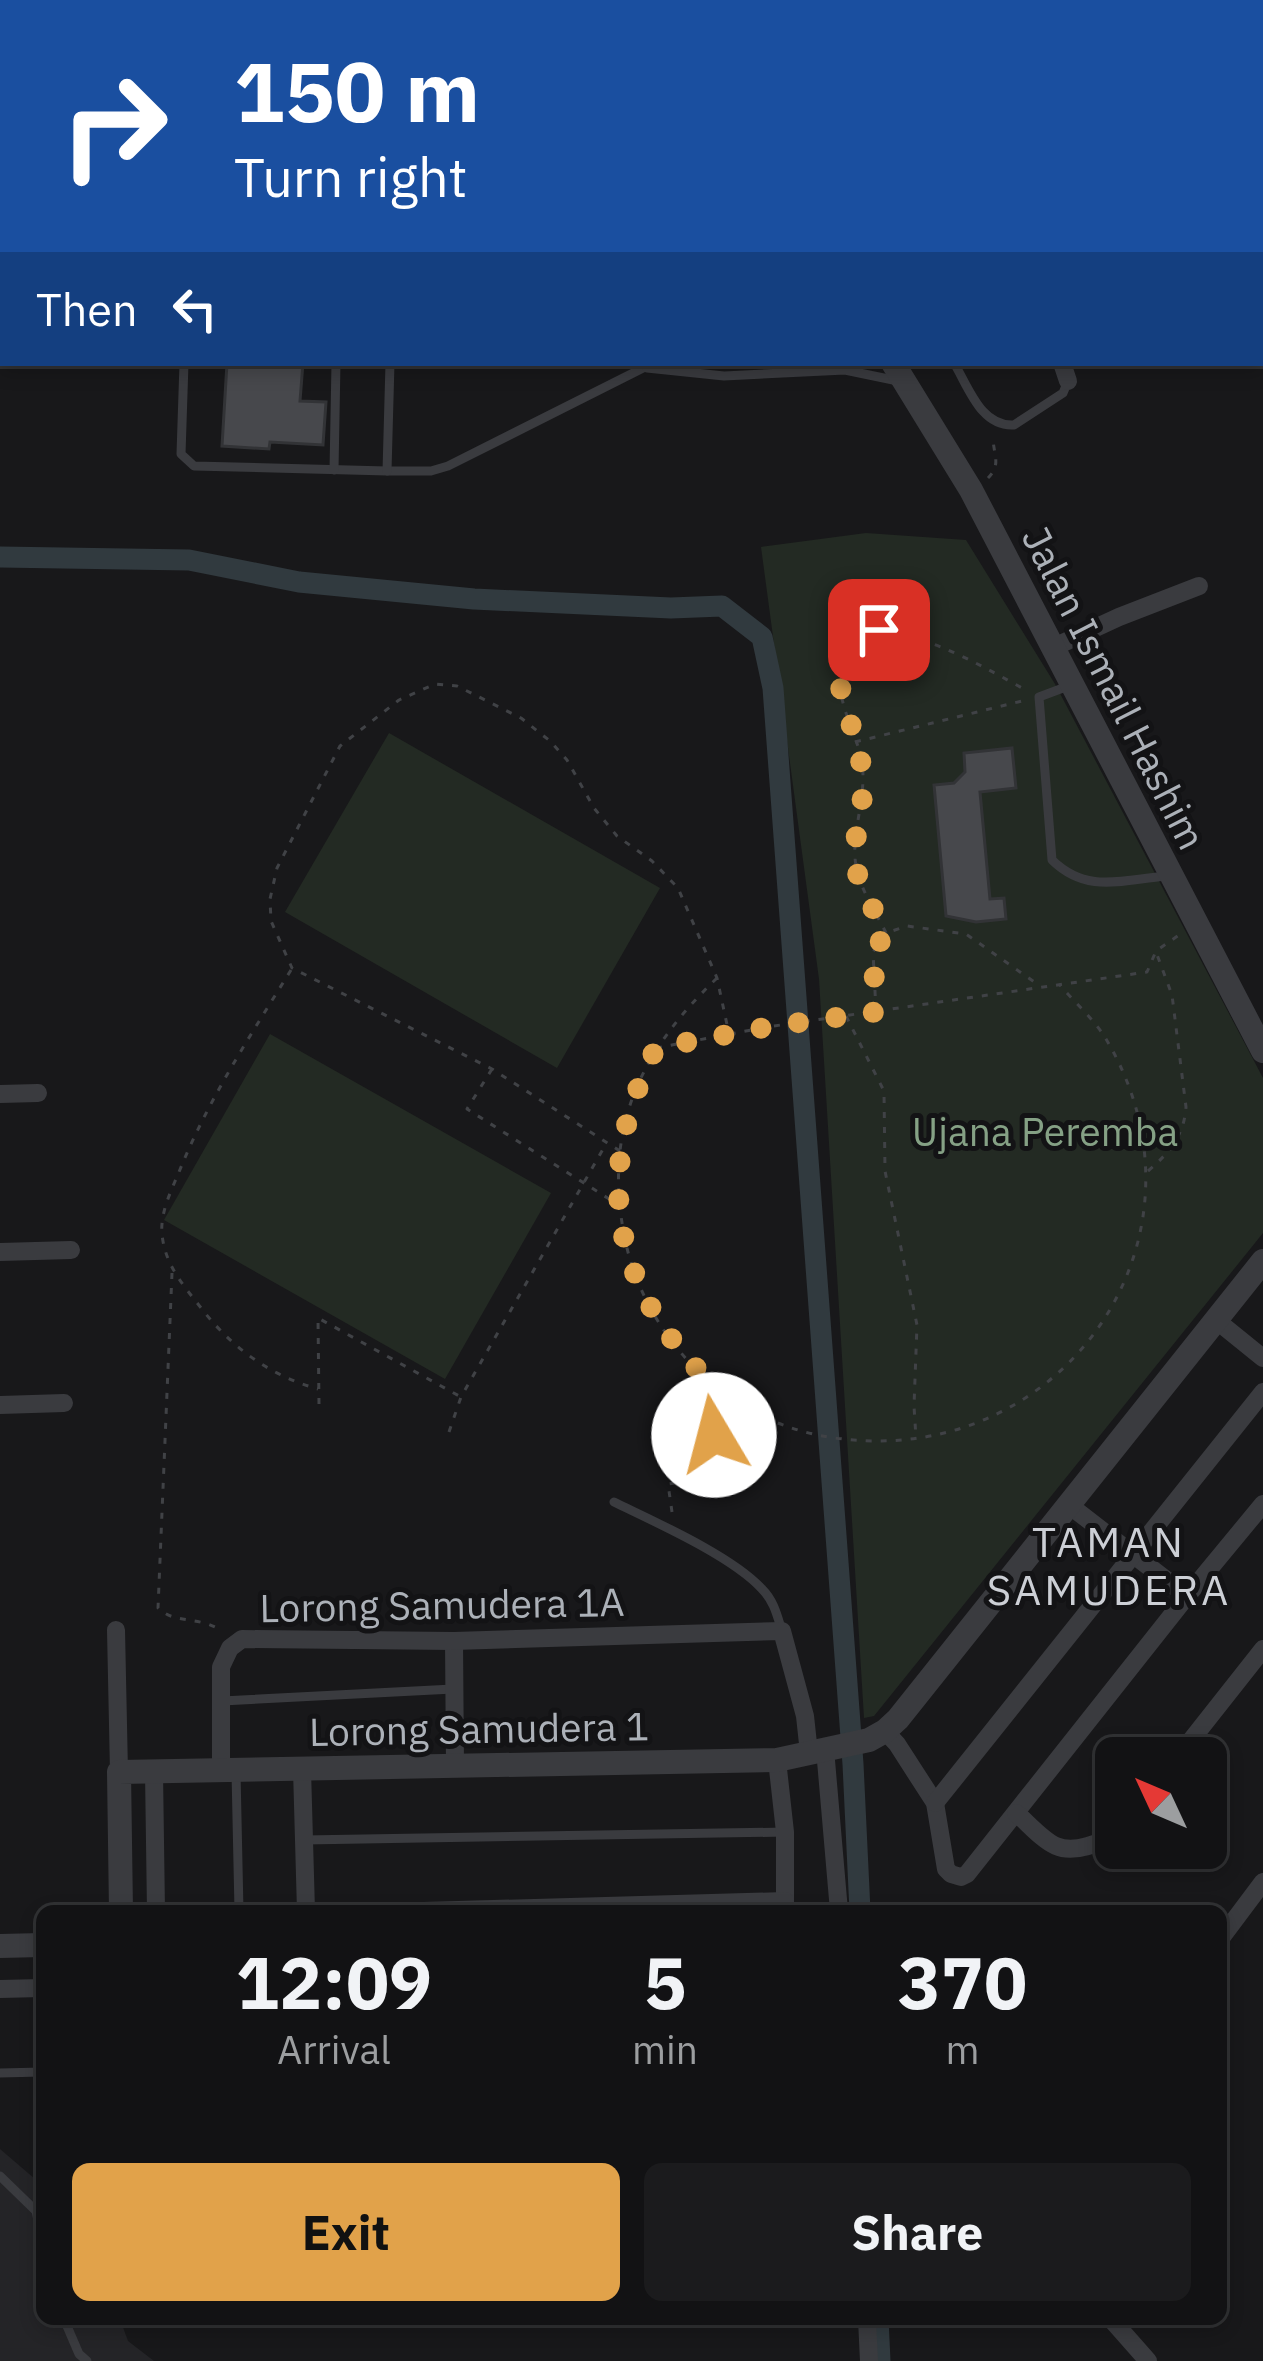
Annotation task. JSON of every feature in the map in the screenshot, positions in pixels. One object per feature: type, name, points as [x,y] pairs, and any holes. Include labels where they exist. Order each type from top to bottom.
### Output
[{"type":"street","name":"Jalan Ismail Hashim","points":[[898,373],[971,490],[1263,1051]]},
{"type":"street","points":[[1052,648],[1198,586]]},
{"type":"street","points":[[0,1094],[38,1093]]},
{"type":"street","points":[[0,1252],[71,1250]]},
{"type":"street","points":[[1263,1262],[877,1735],[897,1744],[934,1803],[946,1869],[957,1877],[967,1874],[1263,1504]]},
{"type":"street","points":[[1216,1320],[1263,1358]]},
{"type":"street","points":[[934,1803],[1263,1392]]},
{"type":"street","points":[[0,1405],[64,1403]]},
{"type":"street","points":[[1069,1504],[1186,1595]]},
{"type":"street","points":[[116,1630],[122,1905]]},
{"type":"street","points":[[782,1631],[805,1716],[825,1749],[838,1905]]},
{"type":"street","name":"Lorong Samudera 1A","points":[[229,1770],[221,1667],[230,1648],[242,1639],[454,1641],[782,1631]]},
{"type":"street","points":[[454,1641],[454,1766]]},
{"type":"street","points":[[1194,1737],[1263,1649]]},
{"type":"street","name":"Lorong Samudera 1","points":[[119,1772],[777,1760],[877,1735]]},
{"type":"street","points":[[777,1760],[785,1832],[785,1905]]},
{"type":"street","points":[[302,1769],[306,1905]]},
{"type":"street","points":[[154,1772],[156,1905]]},
{"type":"street","points":[[1016,1813],[1056,1846],[1075,1849],[1095,1843]]},
{"type":"street","points":[[1227,1930],[1263,1882]]},
{"type":"street","points":[[0,1946],[36,1945]]},
{"type":"street","points":[[0,1989],[36,1988]]},
{"type":"street","points":[[867,2325],[869,2361]]},
{"type":"street","points":[[1117,2325],[1148,2361]]},
{"type":"lane","points":[[184,366],[182,454],[194,466],[388,471],[448,466],[648,366]]},
{"type":"lane","points":[[334,470],[336,366]]},
{"type":"lane","points":[[388,471],[390,366]]},
{"type":"lane","points":[[657,366],[724,376],[845,370],[898,373]]},
{"type":"lane","points":[[956,366],[990,421],[1014,425],[1063,393],[1065,372]]},
{"type":"lane","points":[[1072,685],[1039,697],[1052,860],[1082,881],[1171,875]]},
{"type":"lane","points":[[614,1502],[744,1572],[775,1607],[782,1631]]},
{"type":"lane","points":[[222,1701],[453,1689]]},
{"type":"lane","points":[[229,1770],[239,1905]]},
{"type":"lane","points":[[304,1840],[785,1832]]},
{"type":"lane","points":[[0,2073],[36,2072]]},
{"type":"lane","points":[[0,2176],[36,2211]]},
{"type":"lane","points":[[67,2325],[79,2354],[88,2361]]},
{"type":"path","points":[[971,490],[996,467],[993,438],[998,424]]},
{"type":"path","points":[[886,933],[856,872],[861,758],[846,716],[839,672],[847,649],[860,636],[879,630],[912,636],[1039,697]]},
{"type":"path","points":[[620,1151],[492,1070],[292,968],[271,921],[270,899],[277,868],[340,746],[399,700],[435,684],[457,686],[521,718],[567,760],[594,808],[617,836],[652,861],[678,888],[717,978],[729,1034]]},
{"type":"path","points":[[855,742],[1039,697]]},
{"type":"path","points":[[656,1048],[767,1027],[1147,972],[1156,951],[1196,923]]},
{"type":"path","points":[[876,1012],[873,952],[886,933],[907,926],[966,934],[1041,988]]},
{"type":"path","points":[[1146,1172],[1170,1152],[1185,1124],[1186,1107],[1172,995],[1156,951]]},
{"type":"path","points":[[230,1648],[223,1631],[203,1622],[176,1619],[158,1608],[172,1270],[161,1228],[196,1128],[292,968]]},
{"type":"path","points":[[717,978],[683,1010],[656,1048],[627,1115],[620,1151],[619,1205],[639,1286],[683,1356],[713,1385],[759,1415],[811,1436],[868,1442],[916,1440],[963,1429],[1008,1410],[1048,1384],[1111,1311],[1131,1267],[1143,1220],[1146,1172],[1135,1102],[1105,1038],[1059,984]]},
{"type":"path","points":[[846,1016],[884,1090],[885,1171],[917,1325],[916,1440]]},
{"type":"path","points":[[492,1070],[467,1109],[619,1205]]},
{"type":"path","points":[[449,1432],[461,1397],[607,1142]]},
{"type":"path","points":[[172,1270],[217,1328],[254,1361],[289,1381],[318,1389]]},
{"type":"path","points":[[319,1404],[318,1318],[461,1397]]},
{"type":"path","points":[[674,1532],[668,1484],[719,1478],[709,1392],[713,1385]]},
{"type":"shaded area","points":[[0,2149],[36,2180],[36,2325],[122,2325],[128,2341],[154,2361],[0,2361]]},
{"type":"green space","name":"Ujana Peremba","points":[[866,533],[966,540],[1055,684],[1263,1078],[1263,1233],[874,1716],[864,1718],[819,979],[761,547]]},
{"type":"green space","points":[[389,733],[660,888],[557,1068],[285,912]]},
{"type":"green space","points":[[270,1034],[551,1193],[445,1379],[164,1220]]},
{"type":"building","points":[[227,366],[303,366],[300,401],[326,402],[323,445],[222,446]]},
{"type":"building","points":[[1012,748],[1016,788],[980,792],[990,899],[1004,898],[1006,919],[976,922],[946,916],[934,785],[954,783],[965,772],[964,753]]},
{"type":"waterway","points":[[0,557],[189,560],[299,582],[474,599],[722,606],[762,637],[773,688],[860,1905]]},
{"type":"waterway","points":[[878,2325],[880,2361]]},
{"type":"district","name":"TAMAN SAMUDERA","points":[[1109,1566]]},
{"type":"route","points":[[714,1435],[709,1392],[713,1385],[658,1323],[626,1246],[618,1178],[627,1115],[656,1048],[876,1012],[873,952],[886,933],[856,872],[861,758],[846,716],[839,672],[847,649],[860,636],[879,630]]}]
